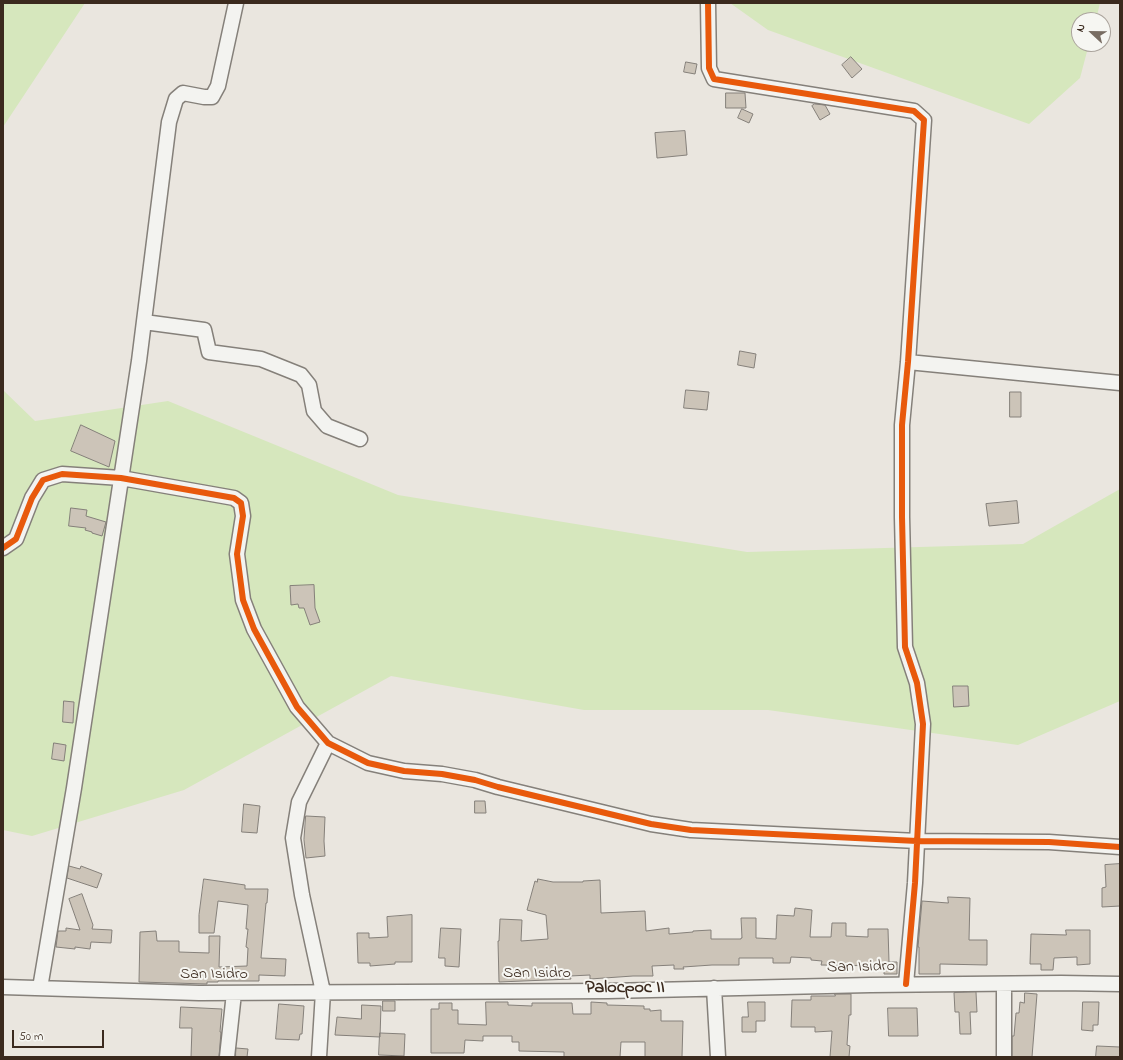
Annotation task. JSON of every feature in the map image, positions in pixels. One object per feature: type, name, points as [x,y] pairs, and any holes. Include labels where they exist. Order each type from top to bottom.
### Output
[{"type":"street","points":[[40,988],[74,788],[121,478],[144,322],[169,122],[176,99],[183,93],[212,97],[218,86],[236,3]]},
{"type":"street","points":[[708,3],[710,68],[714,79],[914,111],[924,120],[908,362],[902,425],[902,518],[905,647],[917,683],[923,724],[916,883],[906,984]]},
{"type":"street","points":[[144,322],[204,330],[209,352],[261,359],[301,375],[309,385],[314,411],[327,426],[360,439]]},
{"type":"street","points":[[908,362],[1120,383]]},
{"type":"street","points":[[3,548],[16,540],[32,498],[43,480],[62,474],[121,478],[234,498],[242,503],[243,516],[238,554],[243,600],[254,629],[297,707],[328,743],[368,763],[404,771],[442,774],[475,780],[498,787],[651,824],[691,830],[918,841],[1049,842],[1120,847]]},
{"type":"street","points":[[319,1057],[323,992],[302,895],[293,838],[299,802],[328,743]]},
{"type":"street","name":"San Isidro","points":[[3,987],[234,993],[608,991],[906,984],[1120,984]]},
{"type":"street","points":[[1004,984],[1004,1057]]},
{"type":"street","points":[[714,988],[718,1057]]},
{"type":"street","points":[[227,1057],[234,993]]},
{"type":"green space","points":[[3,3],[85,3],[3,127]]},
{"type":"green space","points":[[730,3],[1100,3],[1098,12],[1071,12],[1071,52],[1087,52],[1080,78],[1029,124],[768,30]]},
{"type":"green space","points":[[3,390],[35,421],[168,401],[398,495],[747,552],[1023,544],[1120,489],[1120,701],[1018,745],[768,710],[584,710],[391,676],[184,790],[32,836],[3,830]]},
{"type":"building","points":[[851,57],[862,69],[852,78],[842,65]]},
{"type":"building","points":[[686,62],[697,64],[695,74],[684,72]]},
{"type":"building","points":[[726,93],[745,93],[746,108],[726,108]]},
{"type":"building","points":[[815,104],[825,105],[830,114],[820,120],[812,106]]},
{"type":"building","points":[[742,109],[753,114],[749,123],[738,118]]},
{"type":"building","points":[[685,131],[687,155],[657,158],[655,133]]},
{"type":"building","points":[[740,351],[756,354],[754,368],[738,365]]},
{"type":"building","points":[[686,390],[709,392],[707,410],[684,408]]},
{"type":"building","points":[[1010,392],[1021,392],[1021,417],[1010,417]]},
{"type":"building","points":[[81,425],[115,441],[109,467],[71,451]]},
{"type":"building","points":[[1017,501],[1019,523],[989,526],[986,504]]},
{"type":"building","points":[[71,508],[87,510],[86,516],[106,522],[102,536],[85,530],[86,528],[69,526]]},
{"type":"building","points":[[314,585],[315,608],[320,622],[310,625],[304,608],[299,608],[298,604],[291,605],[290,586]]},
{"type":"building","points":[[953,686],[968,686],[969,706],[954,707]]},
{"type":"building","points":[[64,701],[74,702],[73,723],[63,722]]},
{"type":"building","points":[[54,743],[66,745],[64,761],[52,759]]},
{"type":"building","points":[[475,801],[485,801],[486,813],[475,813]]},
{"type":"building","points":[[244,804],[260,806],[257,833],[242,832]]},
{"type":"building","points":[[306,816],[325,817],[325,856],[306,858],[304,840]]},
{"type":"building","points":[[1120,864],[1120,906],[1102,907],[1102,888],[1106,887],[1105,865]]},
{"type":"building","points":[[69,866],[80,869],[81,866],[102,874],[97,888],[67,878]]},
{"type":"building","points":[[204,879],[245,885],[245,889],[268,889],[261,958],[286,959],[285,976],[259,975],[259,981],[218,981],[207,982],[207,984],[139,982],[140,932],[156,931],[157,941],[179,941],[179,952],[209,953],[209,936],[220,936],[219,967],[247,966],[248,948],[246,947],[248,929],[246,929],[248,905],[218,901],[214,933],[199,933],[199,915]]},
{"type":"building","points":[[538,879],[553,882],[583,882],[600,880],[601,913],[645,911],[646,931],[669,928],[669,934],[711,930],[711,939],[741,939],[741,918],[756,918],[756,938],[776,939],[777,915],[794,916],[795,908],[812,910],[810,937],[831,937],[832,923],[846,923],[846,936],[868,937],[868,929],[888,929],[889,962],[897,962],[897,974],[884,974],[884,966],[821,965],[822,961],[811,960],[811,958],[791,957],[790,963],[773,963],[773,958],[739,958],[739,965],[683,967],[684,969],[674,969],[674,965],[652,966],[653,976],[590,979],[590,975],[570,976],[571,979],[499,982],[498,941],[500,919],[522,920],[521,941],[548,939],[546,915],[527,910],[535,881],[537,882]]},
{"type":"building","points":[[82,894],[93,925],[92,929],[112,930],[111,943],[91,942],[90,949],[56,947],[58,931],[66,931],[66,928],[80,930],[69,899]]},
{"type":"building","points":[[948,897],[970,898],[969,940],[987,940],[987,965],[940,964],[940,974],[919,974],[918,947],[922,901],[948,903]]},
{"type":"building","points":[[412,915],[412,962],[395,962],[395,964],[370,966],[370,963],[358,963],[357,933],[369,933],[369,938],[388,937],[387,917]]},
{"type":"building","points":[[441,928],[461,929],[459,967],[445,966],[445,958],[439,958]]},
{"type":"building","points":[[1066,930],[1090,930],[1090,964],[1077,965],[1077,957],[1054,958],[1053,970],[1041,970],[1041,964],[1030,964],[1031,934],[1066,935]]},
{"type":"building","points":[[976,992],[977,1012],[970,1012],[971,1034],[960,1034],[959,1012],[955,1012],[954,993]]},
{"type":"building","points":[[1025,993],[1037,994],[1032,1057],[1012,1057],[1012,1036],[1014,1036],[1016,1013],[1019,1013],[1020,1002],[1024,1003]]},
{"type":"building","points":[[835,994],[851,994],[851,1015],[849,1015],[847,1045],[850,1046],[849,1057],[830,1057],[832,1031],[815,1032],[815,1027],[791,1027],[792,1000],[811,1000],[811,996],[835,996]]},
{"type":"building","points":[[383,1001],[395,1001],[395,1011],[383,1011]]},
{"type":"building","points":[[486,1002],[508,1002],[508,1005],[532,1006],[532,1003],[572,1003],[573,1014],[591,1014],[591,1002],[607,1003],[607,1005],[644,1006],[644,1009],[650,1009],[650,1011],[661,1010],[661,1021],[683,1021],[682,1057],[645,1057],[645,1042],[621,1042],[620,1057],[564,1057],[564,1052],[519,1051],[519,1042],[512,1042],[512,1036],[483,1036],[483,1041],[465,1040],[464,1053],[431,1053],[431,1009],[439,1009],[439,1003],[452,1003],[452,1010],[458,1010],[458,1024],[486,1025]]},
{"type":"building","points":[[748,1002],[765,1002],[765,1021],[756,1021],[756,1032],[742,1032],[742,1017],[748,1017]]},
{"type":"building","points":[[1083,1002],[1099,1002],[1098,1025],[1093,1025],[1093,1031],[1082,1030]]},
{"type":"building","points":[[279,1004],[304,1006],[302,1034],[300,1034],[299,1040],[276,1039]]},
{"type":"building","points":[[362,1005],[381,1006],[380,1037],[335,1035],[337,1017],[361,1019]]},
{"type":"building","points":[[181,1007],[222,1009],[219,1057],[191,1057],[192,1028],[180,1028]]},
{"type":"building","points":[[888,1008],[917,1008],[918,1036],[889,1036]]},
{"type":"building","points":[[380,1033],[405,1034],[404,1056],[379,1055]]},
{"type":"building","points":[[1097,1046],[1120,1047],[1120,1057],[1096,1057]]},
{"type":"building","points":[[236,1048],[248,1049],[247,1057],[236,1057]]},
{"type":"cycle path","points":[[708,3],[709,68],[714,79],[914,111],[924,120],[908,362],[902,425],[902,517],[905,647],[917,683],[923,724],[915,883],[906,984]]},
{"type":"cycle path","points":[[3,548],[16,539],[32,498],[43,480],[62,474],[121,478],[234,498],[241,503],[243,516],[237,554],[243,600],[254,629],[297,707],[328,743],[368,763],[404,771],[442,774],[475,780],[498,787],[651,824],[691,830],[917,841],[1049,842],[1120,847]]},
{"type":"district","name":"Palocpoc II","points":[[625,989]]}]
